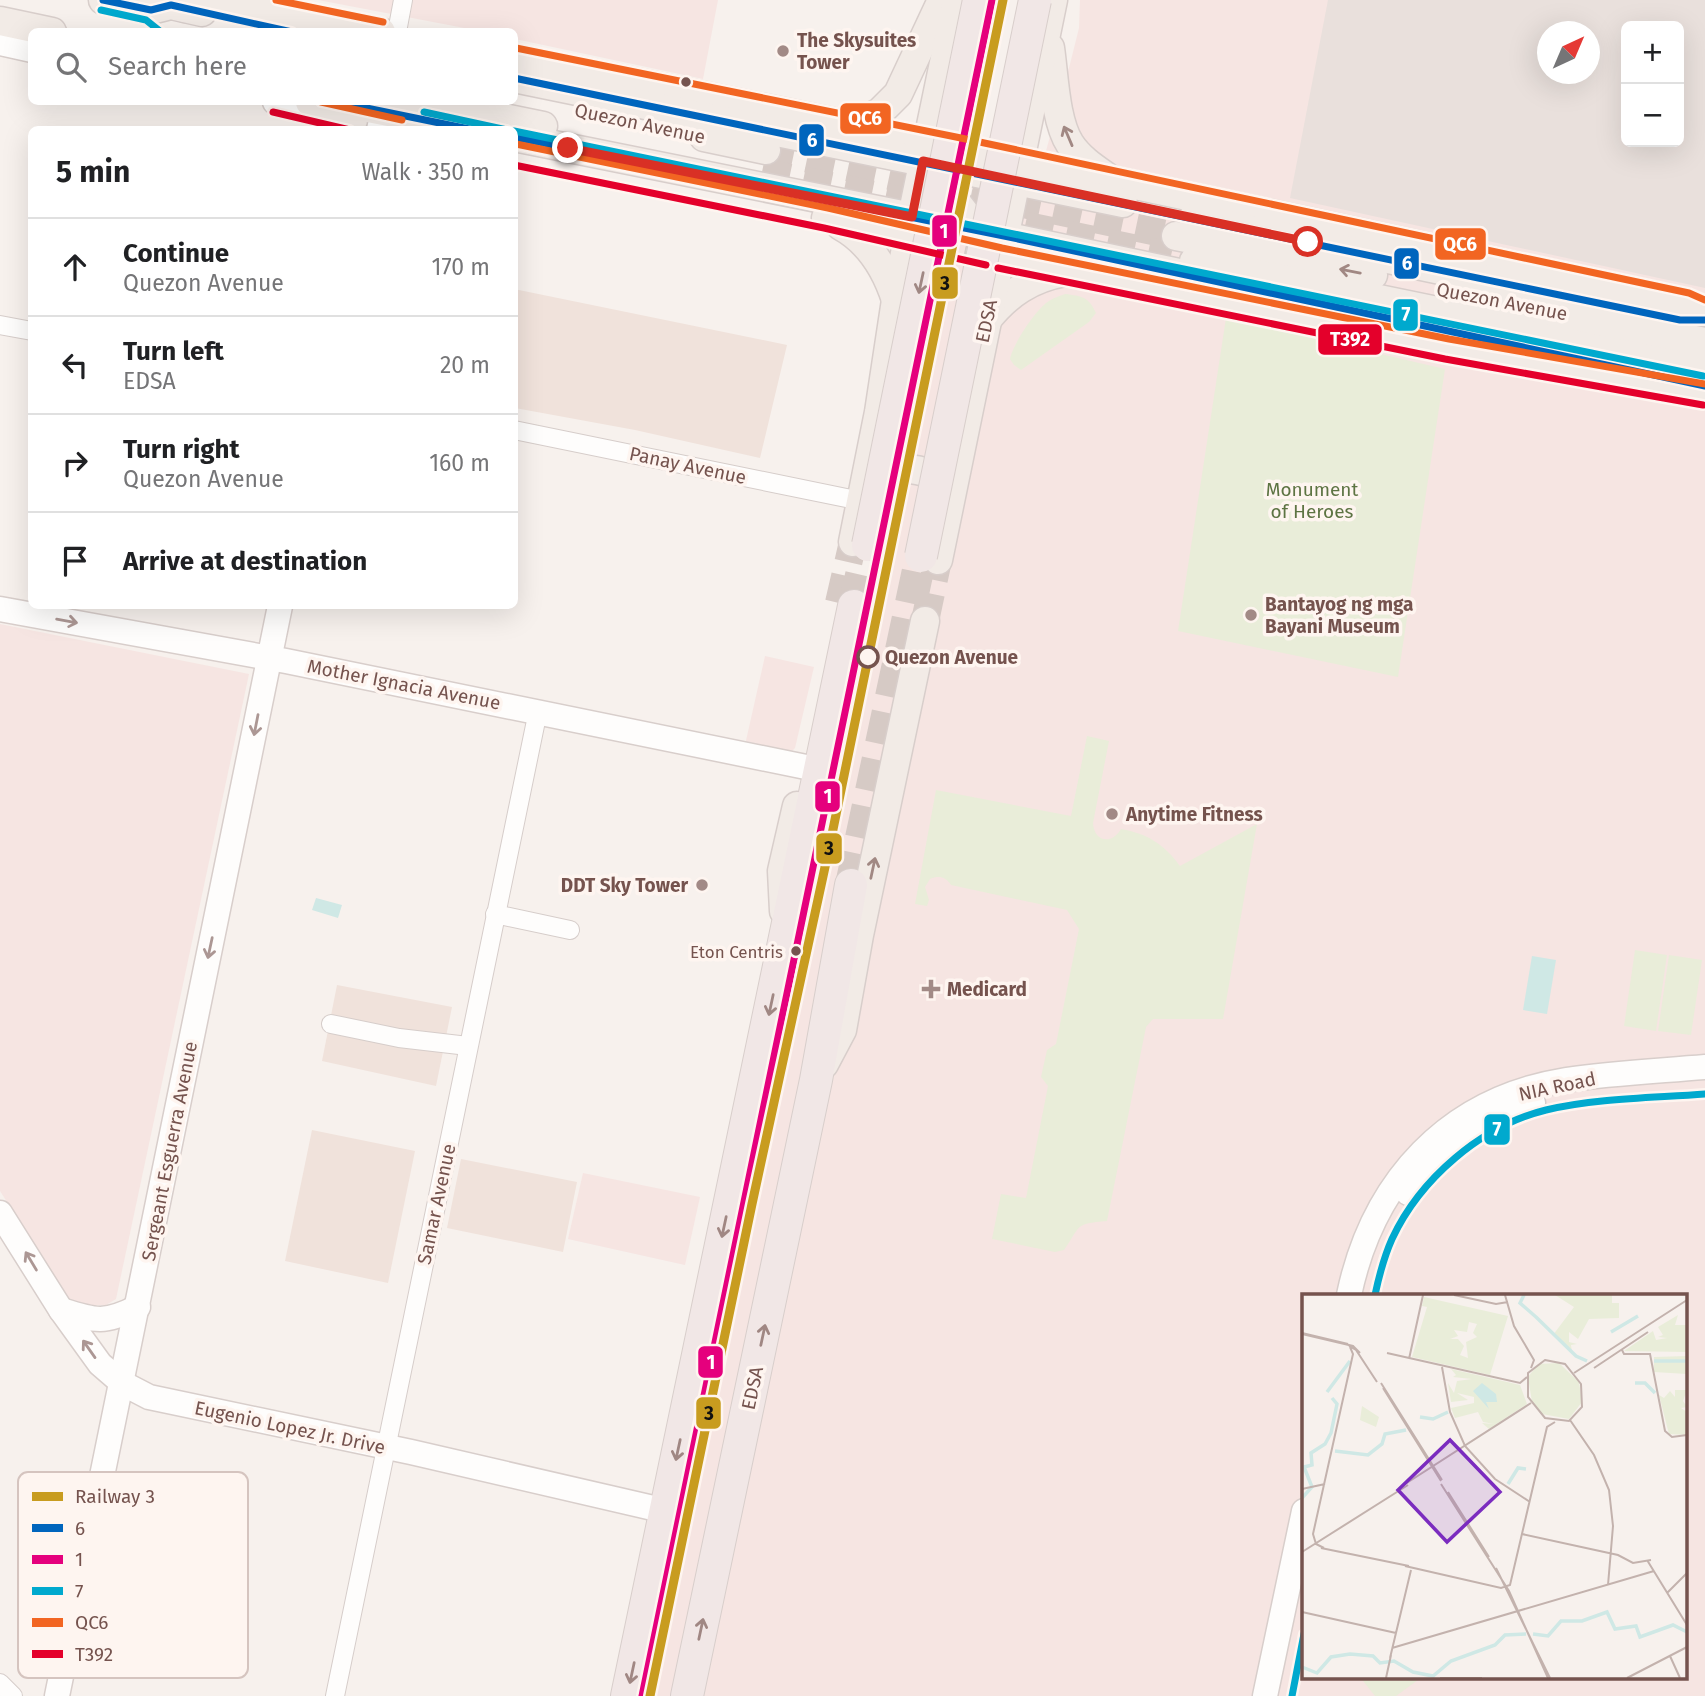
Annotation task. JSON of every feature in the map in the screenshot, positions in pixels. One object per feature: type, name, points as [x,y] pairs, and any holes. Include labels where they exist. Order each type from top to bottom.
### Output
[{"type":"highway","points":[[860,543],[979,0]]},
{"type":"highway","name":"EDSA","points":[[929,558],[1035,0]]},
{"type":"highway","points":[[627,1696],[800,872],[847,604]]},
{"type":"highway","name":"EDSA","points":[[687,1696],[816,1080],[851,884]]},
{"type":"main road","points":[[103,0],[151,10],[171,5],[276,28]]},
{"type":"main road","points":[[854,125],[880,112],[898,94],[942,0]]},
{"type":"main road","points":[[860,543],[863,493],[897,300],[918,229],[957,0]]},
{"type":"main road","points":[[969,0],[932,152],[947,183],[991,247],[1068,272],[1447,349],[1705,395]]},
{"type":"main road","name":"EDSA","points":[[929,558],[952,487],[986,321],[991,247],[1018,171],[1053,0]]},
{"type":"main road","points":[[185,8],[228,1],[361,28]]},
{"type":"main road","points":[[151,10],[167,23],[190,28]]},
{"type":"main road","points":[[0,21],[33,28]]},
{"type":"main road","points":[[1047,29],[1060,112],[1067,138],[1088,162],[1116,182]]},
{"type":"main road","name":"Quezon Avenue","points":[[518,59],[854,125],[932,152]]},
{"type":"main road","name":"Quezon Avenue","points":[[518,79],[932,152],[1680,320],[1705,320]]},
{"type":"main road","name":"Quezon Avenue","points":[[443,105],[764,161],[518,98]]},
{"type":"main road","points":[[339,109],[381,126]]},
{"type":"main road","points":[[339,109],[451,126]]},
{"type":"main road","name":"Quezon Avenue","points":[[518,138],[918,229]]},
{"type":"main road","points":[[518,154],[826,218],[918,229]]},
{"type":"main road","name":"Quezon Avenue","points":[[1018,171],[1116,182],[1686,303],[1705,312]]},
{"type":"main road","points":[[826,218],[848,229],[871,251],[885,271],[897,300]]},
{"type":"main road","name":"Quezon Avenue","points":[[1705,342],[1173,246],[1705,366]]},
{"type":"main road","points":[[863,493],[872,478],[891,470],[912,469],[931,476],[946,489],[952,487],[948,444],[991,247]]},
{"type":"main road","name":"Quezon Avenue","points":[[991,247],[1705,386]]},
{"type":"main road","points":[[986,321],[1000,304],[1020,288],[1047,276],[1068,272]]},
{"type":"main road","points":[[785,938],[782,872],[847,604]]},
{"type":"main road","name":"EDSA","points":[[816,1080],[842,1030],[859,935],[925,621]]},
{"type":"street","points":[[398,28],[403,0]]},
{"type":"street","points":[[0,44],[28,49]]},
{"type":"street","points":[[302,105],[339,109]]},
{"type":"street","points":[[0,324],[28,330]]},
{"type":"street","name":"Panay Avenue","points":[[518,431],[863,493]]},
{"type":"street","name":"Mother Ignacia Avenue","points":[[0,609],[270,658],[806,767]]},
{"type":"street","name":"Sergeant Esguerra Avenue","points":[[103,1472],[279,609]]},
{"type":"street","name":"Samar Avenue","points":[[335,1696],[538,711]]},
{"type":"street","points":[[495,914],[570,930]]},
{"type":"street","points":[[331,1024],[400,1038],[468,1046]]},
{"type":"street","name":"NIA Road","points":[[1349,1294],[1361,1246],[1386,1199],[1422,1151],[1436,1137],[1467,1116],[1503,1098],[1564,1081],[1705,1067]]},
{"type":"street","name":"NIA Road","points":[[1364,1294],[1380,1239],[1403,1201],[1424,1174],[1450,1148],[1476,1130],[1525,1105],[1560,1097],[1705,1083]]},
{"type":"street","name":"Eugenio Lopez Jr. Drive","points":[[0,1213],[61,1310],[100,1364],[121,1384],[149,1397],[666,1511]]},
{"type":"street","points":[[61,1310],[106,1320],[138,1307]]},
{"type":"street","points":[[1265,1696],[1302,1520]]},
{"type":"street","points":[[1281,1696],[1302,1593]]},
{"type":"street","name":"Sergeant Esguerra Avenue","points":[[57,1696],[61,1678]]},
{"type":"street","points":[[0,1683],[13,1696]]},
{"type":"shaded area","points":[[318,0],[718,0],[703,79],[518,40],[518,28],[464,28]]},
{"type":"shaded area","points":[[1080,0],[1705,0],[1705,1696],[655,1696],[756,1205],[834,845],[965,203],[1028,216],[1079,28]]},
{"type":"shaded area","points":[[1328,0],[1705,0],[1705,288],[1290,198]]},
{"type":"shaded area","points":[[518,290],[787,345],[760,458],[635,430],[518,409]]},
{"type":"shaded area","points":[[0,624],[249,674],[116,1299],[106,1305],[87,1306],[70,1300],[0,1191]]},
{"type":"shaded area","points":[[765,656],[814,667],[795,748],[790,753],[745,745]]},
{"type":"shaded area","points":[[337,985],[452,1007],[436,1086],[322,1061]]},
{"type":"shaded area","points":[[312,1130],[415,1151],[388,1283],[285,1261]]},
{"type":"shaded area","points":[[461,1159],[577,1182],[563,1252],[447,1228]]},
{"type":"shaded area","points":[[583,1173],[700,1197],[685,1265],[568,1239]]},
{"type":"green space","points":[[1065,294],[1084,298],[1096,313],[1089,322],[1021,370],[1010,359],[1020,336],[1044,305]]},
{"type":"green space","name":"Monument of Heroes","points":[[1226,318],[1445,369],[1398,677],[1178,631]]},
{"type":"green space","points":[[1087,736],[1109,741],[1093,823],[1100,837],[1108,839],[1121,829],[1139,834],[1155,841],[1180,866],[1257,824],[1223,1019],[1153,1019],[1146,1027],[1107,1221],[1083,1225],[1064,1250],[1055,1252],[992,1239],[1001,1194],[1026,1198],[1048,1086],[1041,1077],[1047,1050],[1056,1044],[1079,929],[1067,910],[951,885],[939,877],[930,879],[925,887],[929,900],[927,906],[915,904],[936,790],[1071,816]]},
{"type":"green space","points":[[1635,950],[1667,955],[1656,1031],[1624,1026]]},
{"type":"green space","points":[[1669,955],[1702,960],[1691,1035],[1658,1031]]},
{"type":"green space","points":[[1361,1678],[1421,1678],[1396,1696],[1375,1696]]},
{"type":"water","points":[[316,898],[342,905],[338,918],[312,910]]},
{"type":"water","points":[[1532,956],[1556,960],[1547,1014],[1523,1010]]},
{"type":"tunnel","points":[[766,150],[1176,236]]},
{"type":"tunnel","points":[[762,172],[938,208]]},
{"type":"tunnel","points":[[984,217],[1171,256]]},
{"type":"tunnel","points":[[924,241],[980,253]]},
{"type":"tunnel","points":[[839,603],[853,542]]},
{"type":"tunnel","points":[[854,606],[868,545]]},
{"type":"tunnel","points":[[851,885],[921,556]]},
{"type":"tunnel","points":[[925,621],[938,560]]},
{"type":"rail line","name":"3","points":[[650,1696],[830,844],[1003,0]]},
{"type":"transit line","name":"6","points":[[103,0],[151,10],[171,5],[274,28]]},
{"type":"transit line","name":"QC6","points":[[276,0],[383,22]]},
{"type":"transit line","name":"1","points":[[642,1696],[992,0]]},
{"type":"transit line","name":"7","points":[[101,10],[146,20],[156,28]]},
{"type":"transit line","name":"QC6","points":[[518,48],[956,137],[1689,293],[1705,300]]},
{"type":"transit line","name":"6","points":[[518,79],[1680,320],[1705,320]]},
{"type":"transit line","name":"QC6","points":[[334,105],[402,120]]},
{"type":"transit line","name":"6","points":[[352,105],[454,126]]},
{"type":"transit line","name":"T392","points":[[273,112],[333,126]]},
{"type":"transit line","name":"7","points":[[424,112],[489,126]]},
{"type":"transit line","name":"7","points":[[518,132],[1703,376]]},
{"type":"transit line","name":"6","points":[[518,138],[1004,236],[1705,386]]},
{"type":"transit line","name":"QC6","points":[[518,144],[828,208],[1002,248],[1449,339],[1705,384]]},
{"type":"transit line","name":"T392","points":[[518,166],[824,228],[986,265]]},
{"type":"transit line","name":"T392","points":[[998,268],[1445,359],[1703,405]]},
{"type":"transit line","name":"7","points":[[1375,1294],[1392,1239],[1419,1196],[1455,1158],[1498,1128],[1546,1110],[1565,1106],[1705,1094]]},
{"type":"transit line","name":"7","points":[[1292,1696],[1302,1644]]},
{"type":"place","name":"The Skysuites Tower","points":[[783,51]]},
{"type":"place","name":"Bantayog ng mga Bayani Museum","points":[[1251,615]]},
{"type":"place","name":"Quezon Avenue","points":[[868,657]]},
{"type":"place","name":"Anytime Fitness","points":[[1112,814]]},
{"type":"place","name":"DDT Sky Tower","points":[[702,885]]},
{"type":"place","name":"Eton Centris","points":[[796,951]]},
{"type":"place","name":"Medicard","points":[[931,989]]},
{"type":"route","points":[[568,148],[912,217],[923,161],[1308,242]]}]
